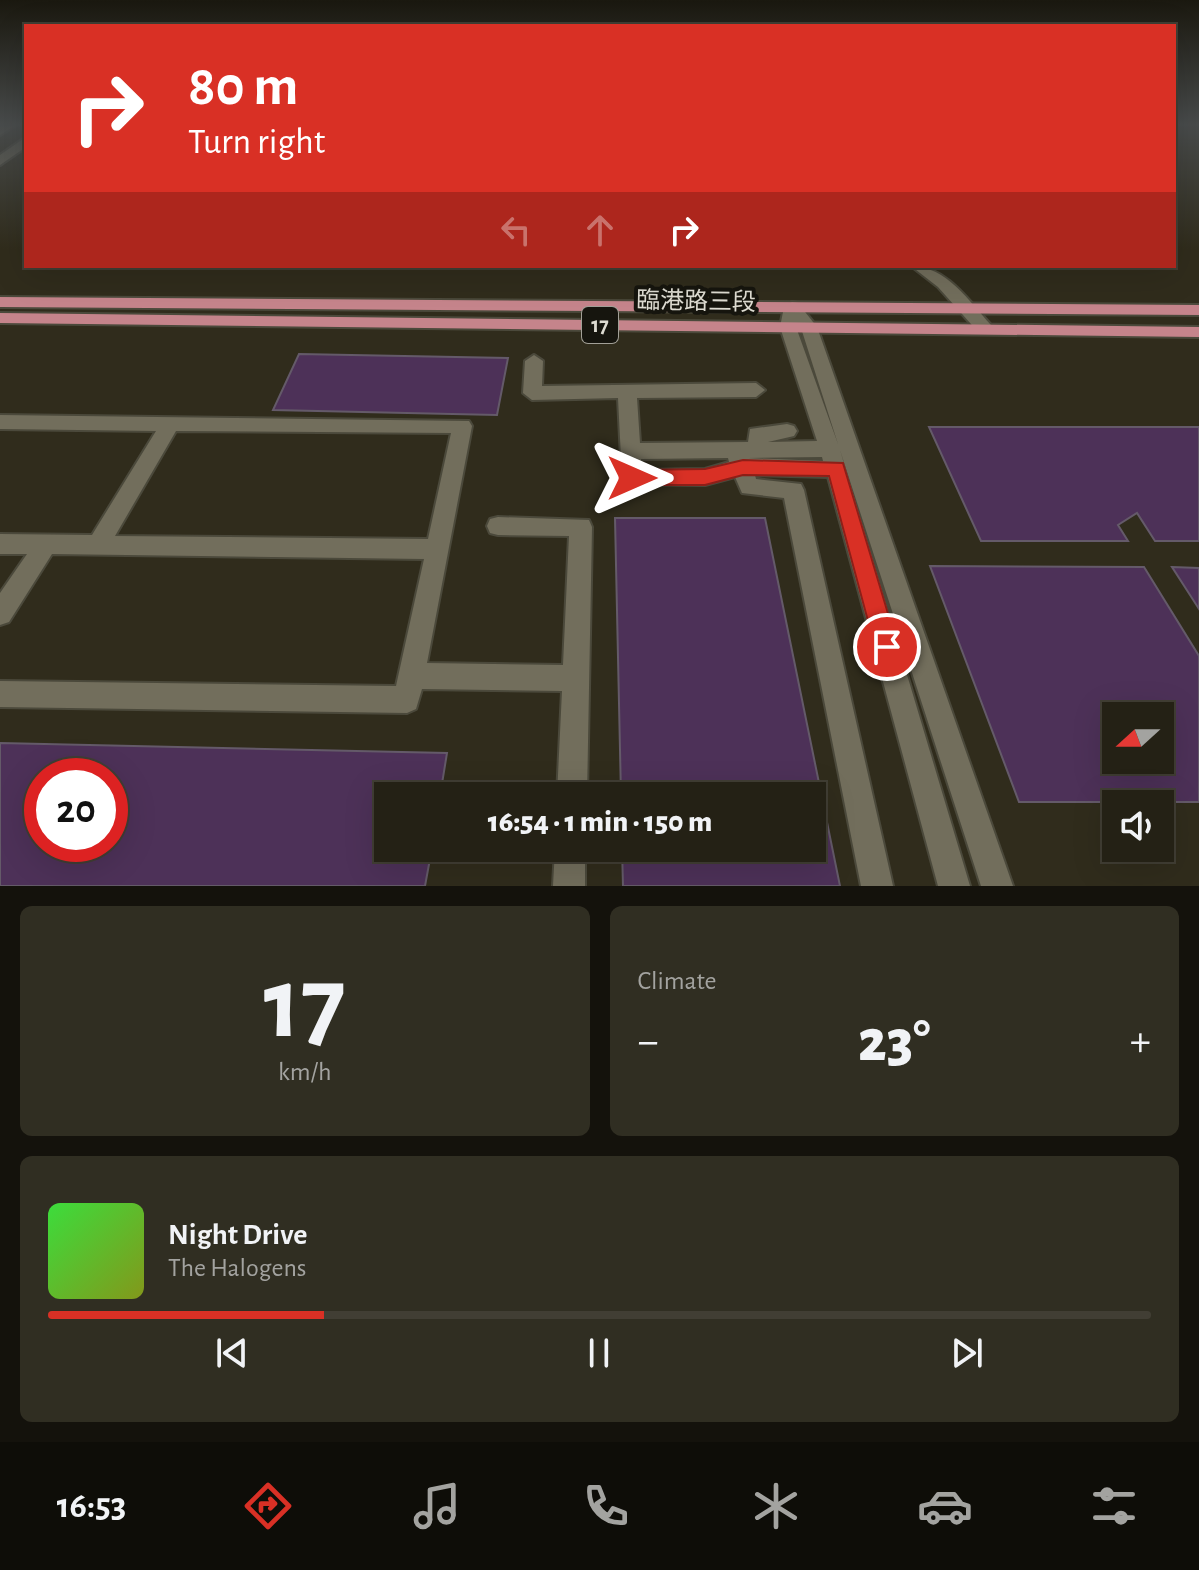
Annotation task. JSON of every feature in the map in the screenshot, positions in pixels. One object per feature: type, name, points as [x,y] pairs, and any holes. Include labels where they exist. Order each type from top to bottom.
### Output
[{"type":"main road","name":"臨港路三段","points":[[0,302],[1199,332]]},
{"type":"main road","name":"臨港路三段","points":[[0,318],[796,321],[969,308],[1199,310]]},
{"type":"street","points":[[921,268],[969,308],[985,329]]},
{"type":"street","points":[[796,321],[954,886]]},
{"type":"street","points":[[796,321],[997,886]]},
{"type":"street","points":[[534,361],[532,393],[756,390]]},
{"type":"street","points":[[627,392],[632,478],[705,477],[746,455]]},
{"type":"street","points":[[0,422],[462,426],[407,700],[0,694]]},
{"type":"street","points":[[98,545],[171,423]]},
{"type":"street","points":[[787,431],[757,434],[746,455],[749,487],[793,490],[877,886]]},
{"type":"street","points":[[631,451],[834,459]]},
{"type":"street","points":[[498,526],[581,527],[572,782]]},
{"type":"street","points":[[0,544],[437,549]]},
{"type":"street","points":[[0,614],[46,545]]},
{"type":"street","points":[[412,676],[576,678]]},
{"type":"street","points":[[569,886],[570,862]]},
{"type":"building","points":[[299,354],[508,358],[497,415],[273,410]]},
{"type":"building","points":[[929,427],[1199,427],[1199,541],[1155,541],[1137,513],[1118,525],[1128,541],[981,541]]},
{"type":"building","points":[[615,518],[765,518],[819,782],[621,782]]},
{"type":"building","points":[[930,566],[1144,567],[1199,656],[1199,802],[1174,802],[1174,790],[1102,790],[1102,802],[1019,802]]},
{"type":"building","points":[[1172,567],[1199,568],[1199,609]]},
{"type":"building","points":[[0,743],[447,753],[442,782],[374,782],[374,862],[429,862],[425,886],[0,886]]},
{"type":"building","points":[[826,817],[840,886],[623,886],[622,862],[826,862]]},
{"type":"route","points":[[632,478],[705,477],[743,467],[836,469],[887,647]]}]
